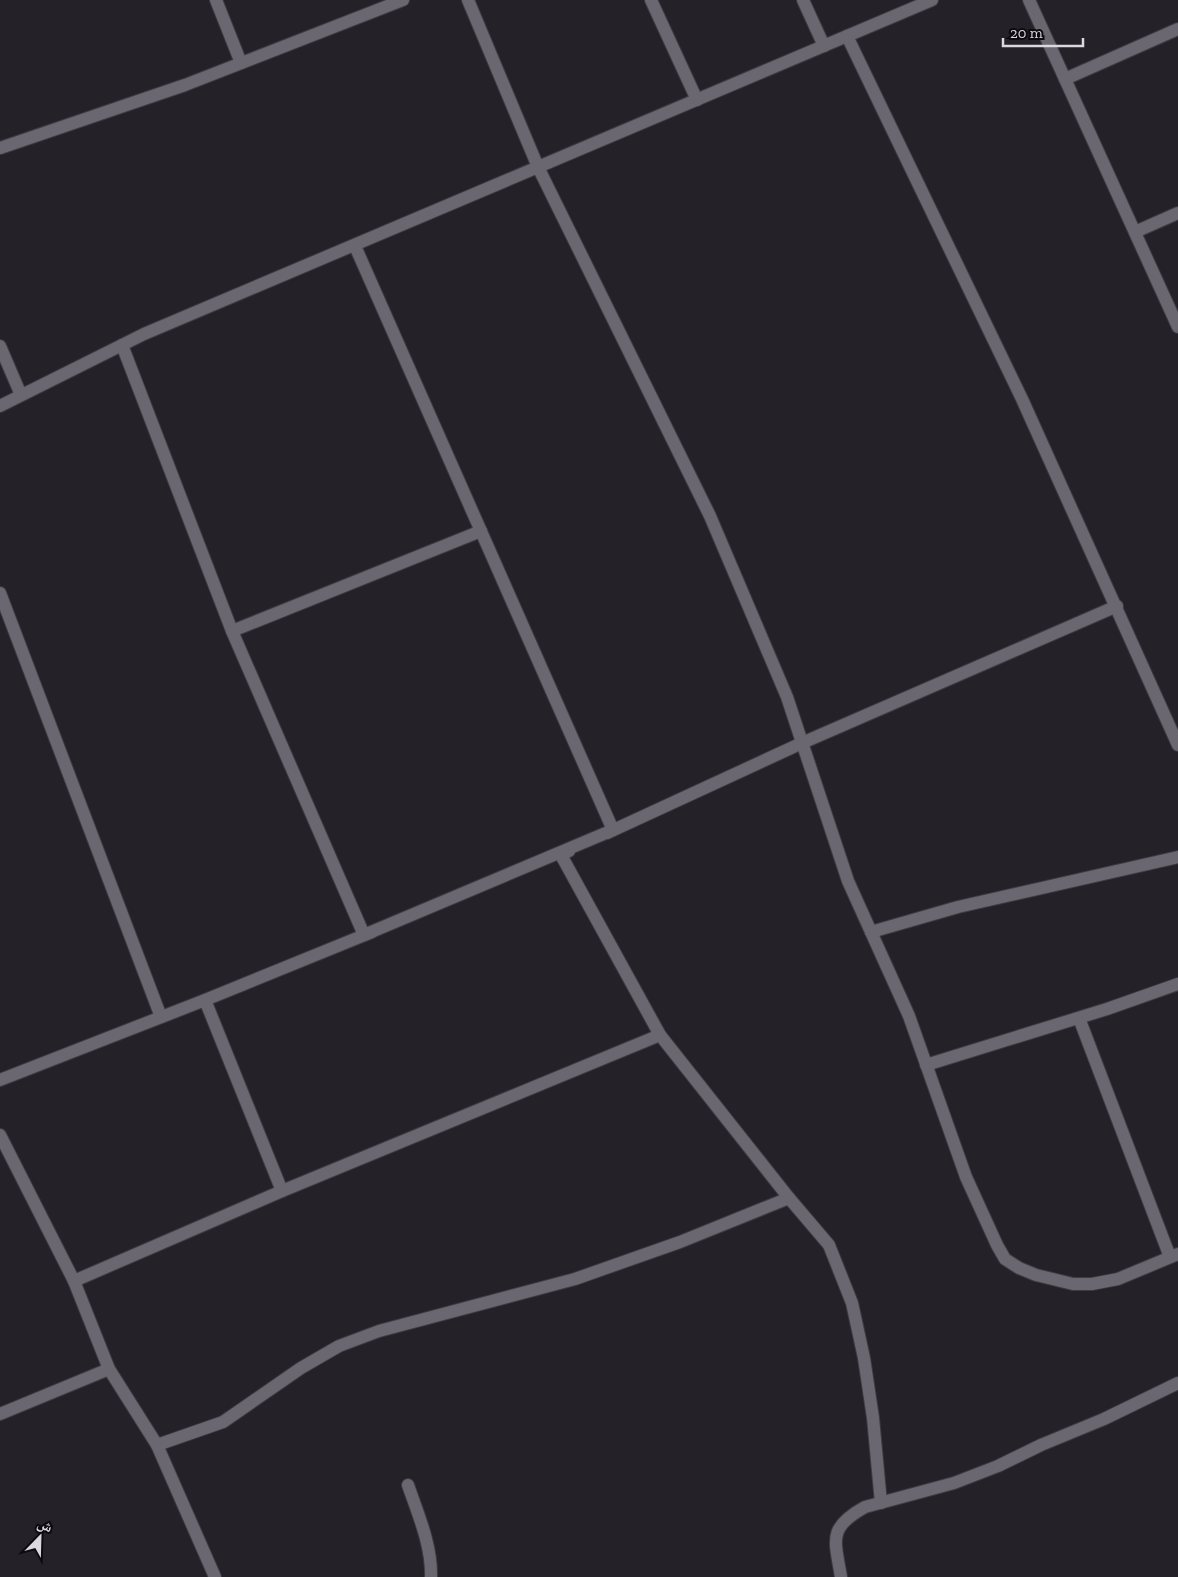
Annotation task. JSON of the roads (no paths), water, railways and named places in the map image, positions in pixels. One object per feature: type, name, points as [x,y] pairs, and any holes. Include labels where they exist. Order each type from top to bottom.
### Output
[{"type":"street","points":[[216,0],[241,63]]},
{"type":"street","points":[[0,148],[185,84],[403,0]]},
{"type":"street","points":[[468,0],[538,167],[710,516],[787,698],[848,881],[909,1016],[966,1177],[997,1246],[1005,1259],[1019,1268],[1049,1279],[1073,1284],[1092,1284],[1118,1279],[1174,1256],[1079,1018]]},
{"type":"street","points":[[651,0],[697,100]]},
{"type":"street","points":[[803,0],[824,46]]},
{"type":"street","points":[[0,406],[122,345],[932,0]]},
{"type":"street","points":[[1029,0],[1178,328]]},
{"type":"street","points":[[1065,79],[1178,29]]},
{"type":"street","points":[[847,36],[1022,398],[1178,745]]},
{"type":"street","points":[[1134,232],[1178,213]]},
{"type":"street","points":[[355,246],[614,830]]},
{"type":"street","points":[[122,345],[232,631],[364,935]]},
{"type":"street","points":[[0,346],[21,395]]},
{"type":"street","points":[[232,631],[481,531]]},
{"type":"street","points":[[0,593],[161,1017]]},
{"type":"street","points":[[0,1080],[205,1000],[561,855],[802,743],[1117,606]]},
{"type":"street","points":[[364,935],[614,830]]},
{"type":"street","points":[[561,855],[660,1035],[789,1198],[829,1245],[852,1303],[864,1358],[873,1418],[881,1503]]},
{"type":"street","points":[[871,932],[958,907],[1178,857]]},
{"type":"street","points":[[926,1065],[1079,1018],[1178,984]]},
{"type":"street","points":[[205,1000],[282,1191]]},
{"type":"street","points":[[74,1281],[282,1191],[660,1035]]},
{"type":"street","points":[[0,1135],[74,1281],[109,1369],[157,1445],[215,1577]]},
{"type":"street","points":[[157,1445],[223,1422],[301,1368],[340,1346],[379,1331],[575,1279],[680,1242],[789,1198]]},
{"type":"street","points":[[0,1414],[109,1369]]},
{"type":"street","points":[[841,1577],[835,1538],[840,1526],[853,1513],[865,1507],[954,1483],[998,1466],[1041,1445],[1104,1419],[1178,1383]]},
{"type":"street","points":[[408,1485],[422,1527],[431,1577]]}]
